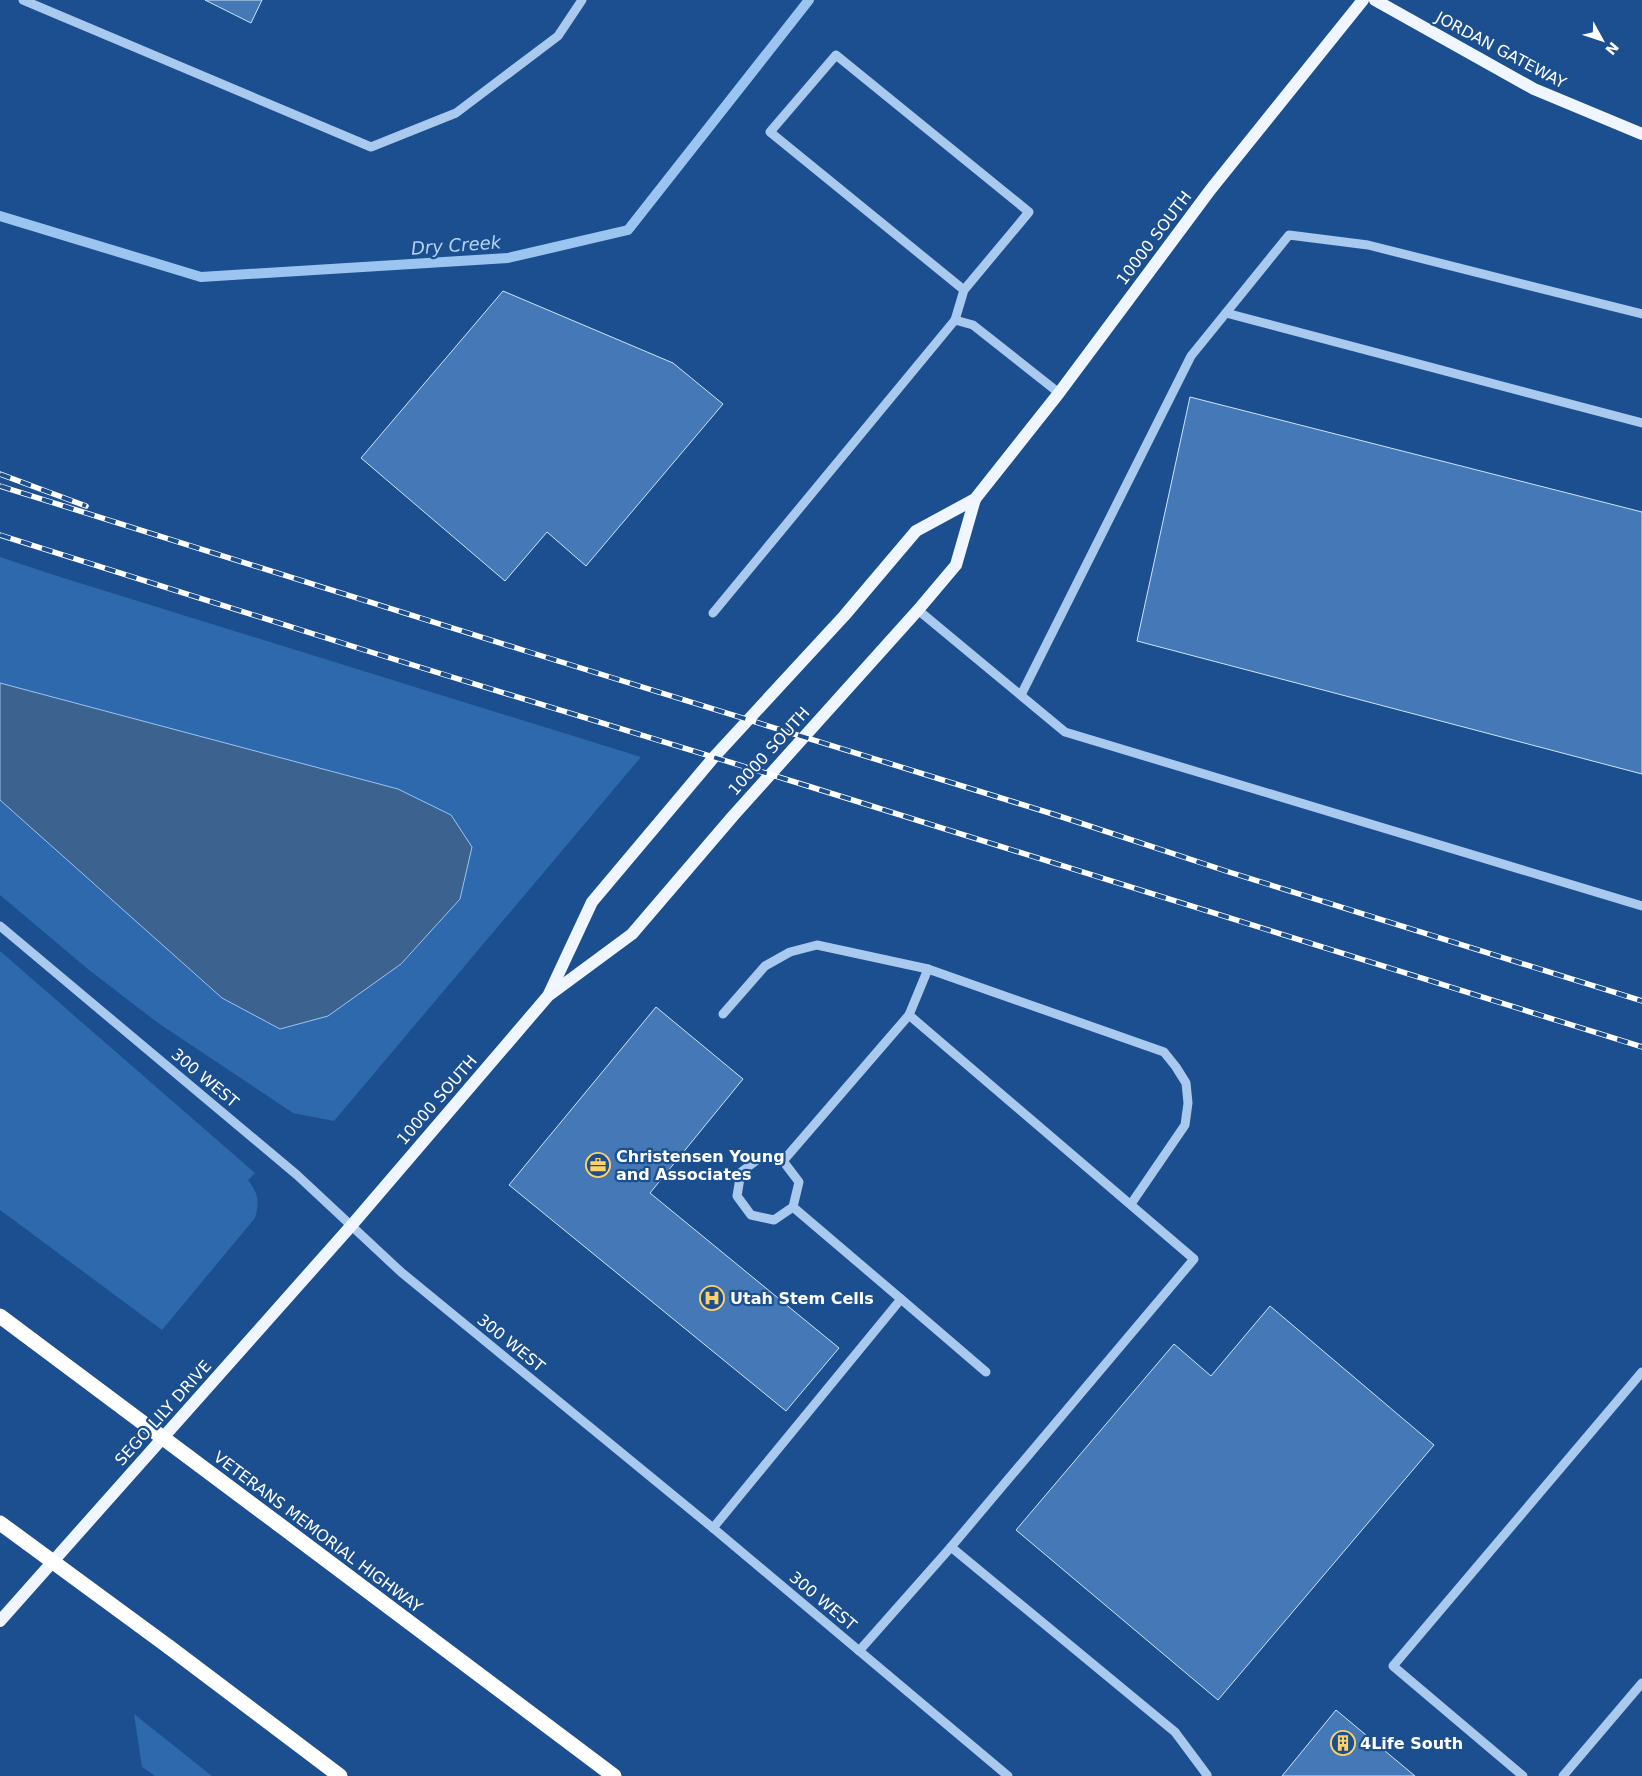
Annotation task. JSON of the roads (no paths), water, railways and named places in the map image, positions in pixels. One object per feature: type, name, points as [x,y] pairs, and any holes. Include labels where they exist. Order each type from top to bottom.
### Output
[{"type":"highway","name":"VETERANS MEMORIAL HIGHWAY","points":[[0,1316],[614,1776]]},
{"type":"highway","points":[[0,1523],[340,1776]]},
{"type":"main road","name":"10000 SOUTH","points":[[548,996],[592,902],[688,787],[839,623],[916,531],[974,499],[1059,393],[1211,189],[1363,0]]},
{"type":"main road","name":"JORDAN GATEWAY","points":[[1375,0],[1534,90],[1642,134]]},
{"type":"main road","name":"10000 SOUTH","points":[[351,1226],[548,996],[632,934],[732,816],[918,610],[956,565],[974,499]]},
{"type":"main road","name":"SEGO LILY DRIVE","points":[[0,1621],[351,1226]]},
{"type":"street","points":[[23,0],[371,147],[456,113],[558,36],[582,0]]},
{"type":"street","points":[[713,613],[955,320],[964,290],[1029,212],[836,55],[770,132],[964,290]]},
{"type":"street","points":[[1021,696],[1191,356],[1289,235],[1368,245],[1642,314]]},
{"type":"street","points":[[1226,314],[1642,423]]},
{"type":"street","points":[[955,320],[973,325],[1059,393]]},
{"type":"street","points":[[918,610],[1065,732],[1642,906]]},
{"type":"street","name":"300 WEST","points":[[0,926],[297,1175],[408,1278],[713,1528],[1008,1776]]},
{"type":"street","points":[[723,1014],[765,966],[790,952],[818,944],[928,968],[1164,1052],[1186,1083],[1188,1103],[1185,1125],[1131,1204]]},
{"type":"street","points":[[783,1161],[909,1015],[928,968]]},
{"type":"street","points":[[859,1651],[951,1547],[1194,1259],[909,1015]]},
{"type":"street","points":[[760,1158],[783,1161],[799,1182],[793,1207],[774,1220],[751,1215],[737,1196],[741,1172],[760,1158]]},
{"type":"street","points":[[793,1207],[986,1372]]},
{"type":"street","points":[[713,1528],[901,1299]]},
{"type":"street","points":[[1523,1776],[1393,1666],[1642,1373]]},
{"type":"street","points":[[951,1547],[1175,1732],[1206,1776]]},
{"type":"street","points":[[1563,1776],[1642,1682]]},
{"type":"waterway","name":"Dry Creek","points":[[0,216],[201,277],[508,258],[628,230],[809,0]]},
{"type":"railway","points":[[0,474],[86,506]]},
{"type":"railway","points":[[0,486],[1056,815],[1229,872],[1642,1001]]},
{"type":"railway","points":[[0,535],[1642,1047]]},
{"type":"place","name":"Christensen Young and Associates","points":[[598,1165]]},
{"type":"place","name":"Utah Stem Cells","points":[[712,1298]]},
{"type":"place","name":"4Life South","points":[[1343,1743]]}]
